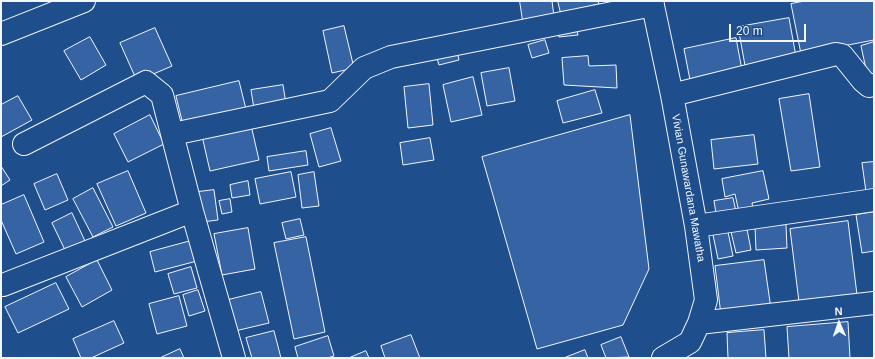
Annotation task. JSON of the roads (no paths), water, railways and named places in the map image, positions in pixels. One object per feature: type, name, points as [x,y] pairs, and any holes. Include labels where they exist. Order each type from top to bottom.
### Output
[{"type":"street","points":[[1,34],[84,1]]},
{"type":"street","points":[[173,134],[330,101],[364,68],[391,57],[652,3]]},
{"type":"street","name":"Vivian Gunawardana Mawatha","points":[[652,3],[672,94],[696,226],[706,300],[695,341]]},
{"type":"street","points":[[672,94],[836,54],[842,55],[863,82],[869,86],[874,85]]},
{"type":"street","points":[[24,144],[146,82],[162,95],[192,211],[234,358]]},
{"type":"street","points":[[696,226],[874,200]]},
{"type":"street","points":[[2,285],[192,211]]},
{"type":"street","points":[[663,358],[695,341],[874,303]]}]
